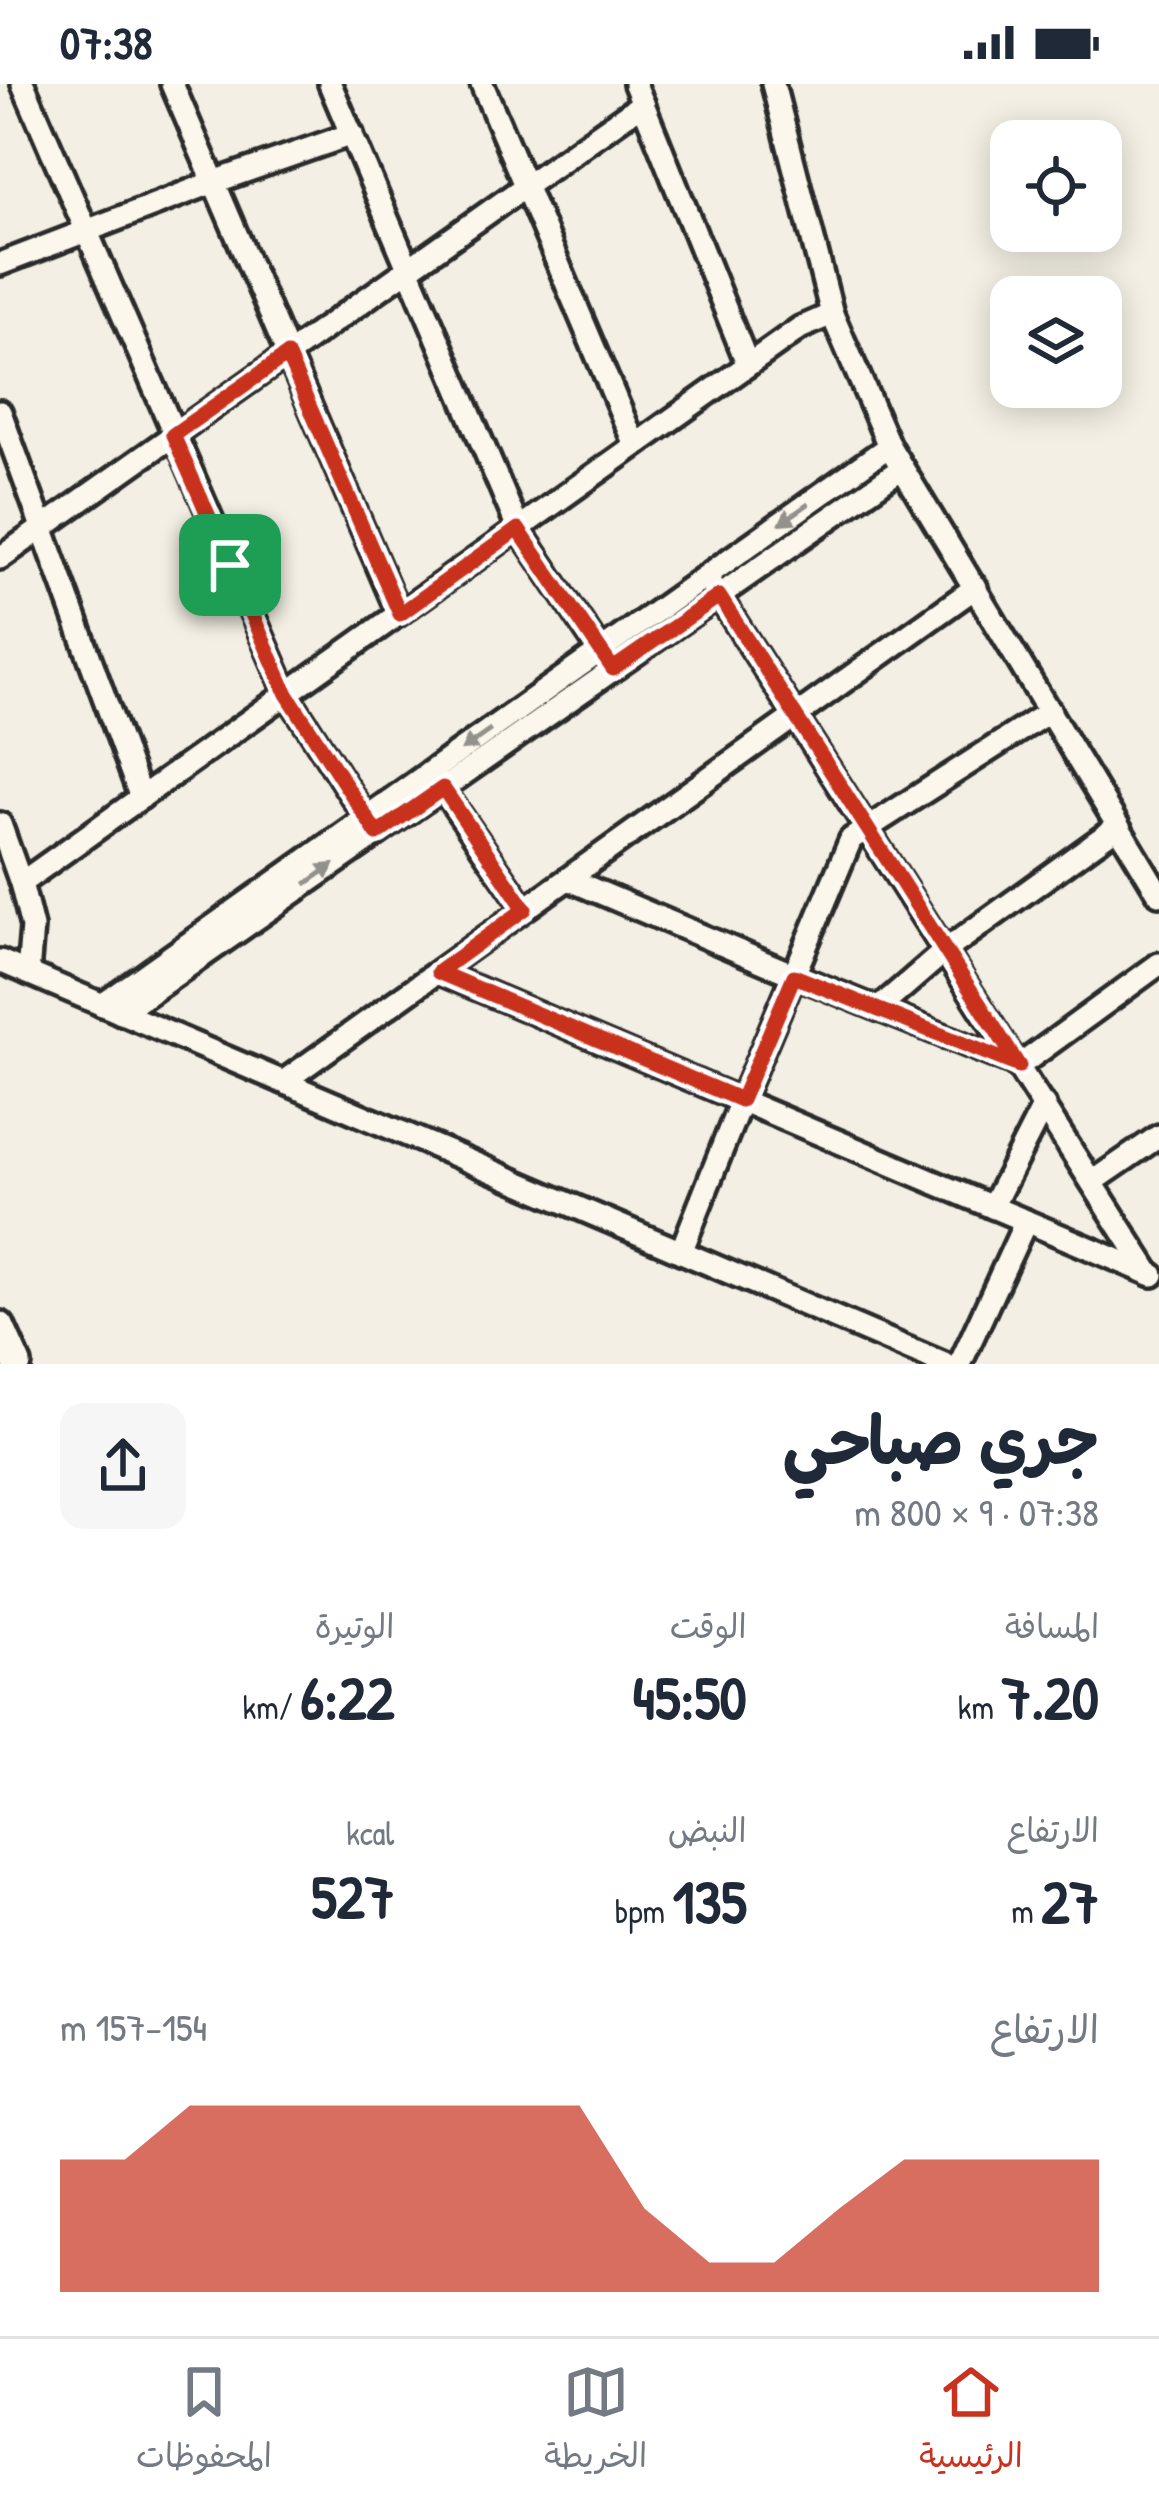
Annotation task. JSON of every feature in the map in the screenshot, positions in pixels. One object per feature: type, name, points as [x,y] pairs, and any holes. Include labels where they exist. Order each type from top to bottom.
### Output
[{"type":"street","points":[[22,84],[287,694],[371,826]]},
{"type":"street","points":[[172,84],[400,614]]},
{"type":"street","points":[[331,84],[518,529],[606,660]]},
{"type":"street","points":[[482,84],[635,446]]},
{"type":"street","points":[[772,84],[832,314],[889,446],[1159,894]]},
{"type":"street","points":[[0,559],[525,186],[639,94],[748,365]]},
{"type":"street","points":[[0,264],[352,134]]},
{"type":"street","points":[[21,883],[800,328],[832,314]]},
{"type":"street","points":[[0,412],[141,798]]},
{"type":"street","points":[[713,586],[889,446]]},
{"type":"street","points":[[111,1009],[713,586],[902,468]]},
{"type":"street","points":[[713,586],[1155,1275]]},
{"type":"street","points":[[284,1082],[976,587]]},
{"type":"street","points":[[681,1252],[851,839],[1050,711]]},
{"type":"street","points":[[436,780],[525,909]]},
{"type":"street","points":[[0,824],[32,927],[28,974]]},
{"type":"street","points":[[878,1009],[946,950],[1118,826]]},
{"type":"street","points":[[568,879],[1019,1066]]},
{"type":"street","points":[[0,962],[944,1364]]},
{"type":"street","points":[[1019,1066],[1159,964]]},
{"type":"street","points":[[438,972],[1155,1275]]},
{"type":"street","points":[[992,1207],[1044,1106]]},
{"type":"street","points":[[1092,1182],[1159,1136]]},
{"type":"street","points":[[960,1364],[1026,1221]]},
{"type":"street","points":[[0,1326],[17,1364]]},
{"type":"route","points":[[287,355],[400,614],[518,529],[613,669],[719,596],[1019,1066],[794,976],[741,1100],[438,972],[525,909],[443,788],[377,834],[287,694],[230,565],[173,435],[287,355]]}]
